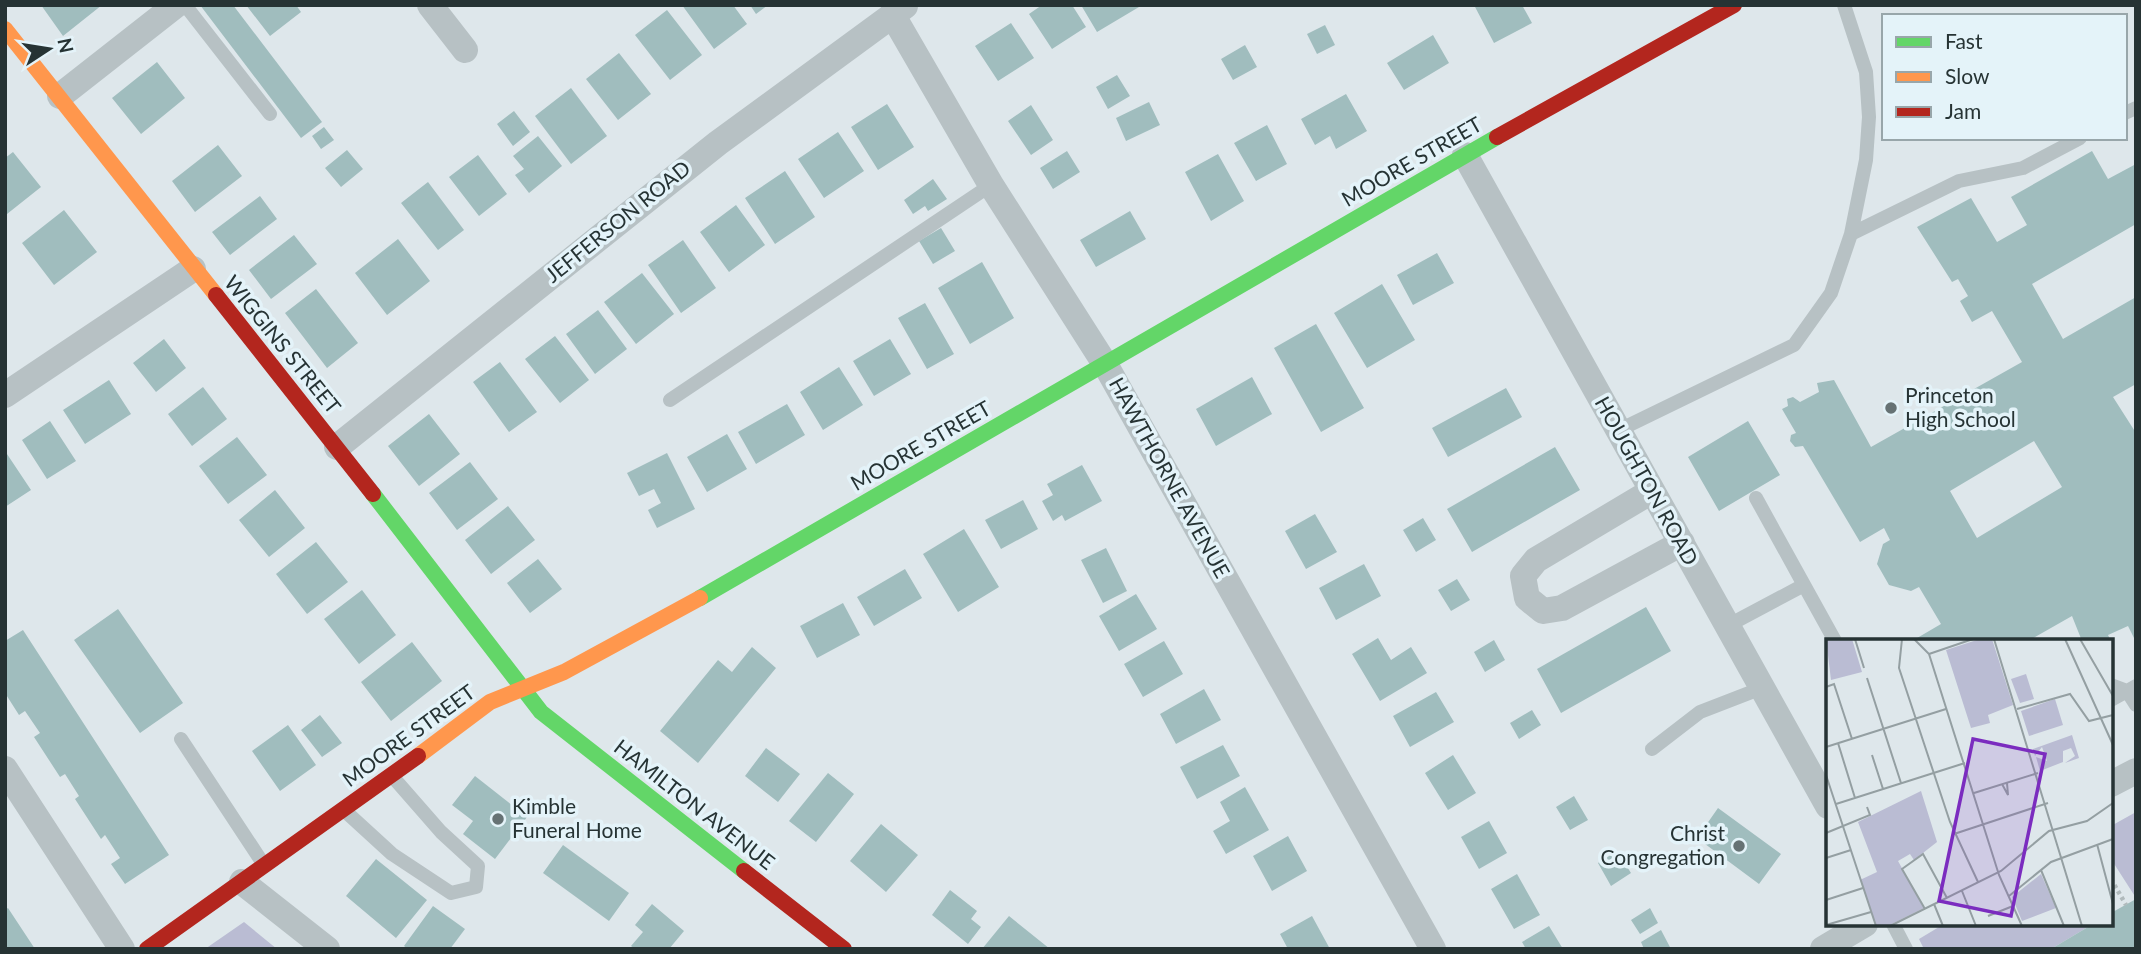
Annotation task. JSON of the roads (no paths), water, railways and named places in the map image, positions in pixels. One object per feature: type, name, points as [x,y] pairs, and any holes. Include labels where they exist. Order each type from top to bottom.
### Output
[{"type":"street","points":[[60,96],[176,5]]},
{"type":"street","points":[[430,5],[465,50]]},
{"type":"street","name":"MOORE STREET","points":[[147,949],[392,776],[490,702],[524,690],[644,631],[1465,155],[1734,5]]},
{"type":"street","name":"HAWTHORNE AVENUE","points":[[899,10],[991,185],[1105,364],[1433,949]]},
{"type":"street","name":"JEFFERSON ROAD","points":[[337,447],[718,143],[899,10]]},
{"type":"street","name":"WIGGINS STREET","points":[[5,29],[337,447],[524,690]]},
{"type":"street","name":"HOUGHTON ROAD","points":[[1465,155],[1826,802]]},
{"type":"street","points":[[5,395],[193,269]]},
{"type":"street","points":[[1652,491],[1536,560],[1523,576],[1527,598],[1543,611],[1562,608],[1682,543]]},
{"type":"street","name":"HAMILTON AVENUE","points":[[524,690],[541,712],[844,949]]},
{"type":"street","points":[[5,769],[122,949]]},
{"type":"street","points":[[2113,784],[2136,771]]},
{"type":"street","points":[[242,882],[327,949]]},
{"type":"street","points":[[1822,949],[1862,926]]},
{"type":"lane","points":[[185,5],[270,114]]},
{"type":"lane","points":[[1617,431],[1794,345],[1831,293],[1851,234],[1866,160],[1869,117],[1866,72],[1844,5]]},
{"type":"lane","points":[[1851,234],[1959,181],[2023,168],[2076,140]]},
{"type":"lane","points":[[670,400],[991,185]]},
{"type":"lane","points":[[1756,498],[1834,639]]},
{"type":"lane","points":[[1727,626],[1804,585]]},
{"type":"lane","points":[[2113,685],[2131,689]]},
{"type":"lane","points":[[1652,749],[1700,712],[1762,688]]},
{"type":"lane","points":[[2113,699],[2131,689]]},
{"type":"lane","points":[[2131,689],[2136,705]]},
{"type":"lane","points":[[181,739],[264,866]]},
{"type":"lane","points":[[344,810],[392,854],[451,892],[476,887],[478,866],[441,832],[392,776]]},
{"type":"lane","points":[[1894,926],[1906,949]]},
{"type":"place","name":"Princeton High School","points":[[1891,408]]},
{"type":"place","name":"Kimble Funeral Home","points":[[498,819]]},
{"type":"place","name":"Christ Congregation","points":[[1739,846]]}]
